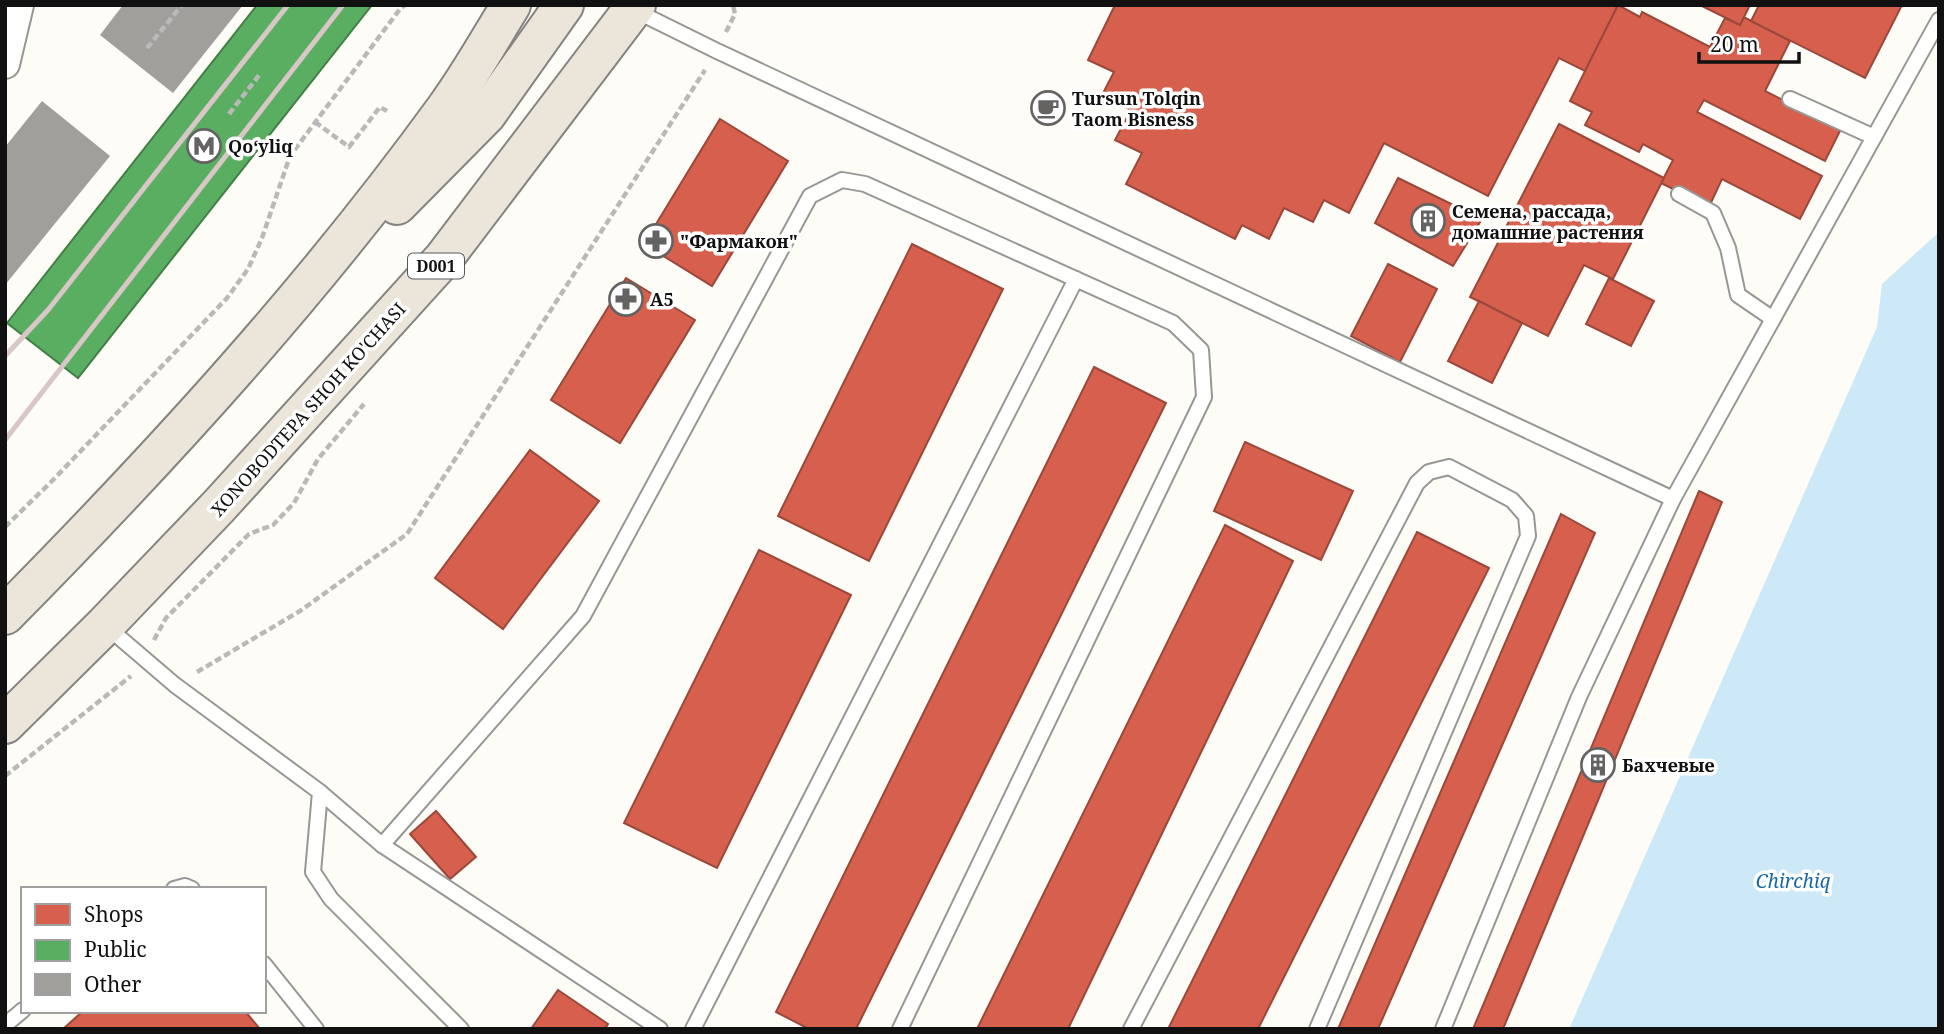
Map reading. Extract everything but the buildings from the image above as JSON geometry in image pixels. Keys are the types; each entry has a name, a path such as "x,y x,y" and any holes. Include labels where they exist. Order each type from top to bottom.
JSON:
{"highway":[{"path":"251,354 333,255 447,106 512,5"},
{"path":"5,615 90,529 251,354 486,115 564,5"},
{"name":"XONOBODTEPA SHOH KO'CHASI","path":"5,724 105,625 298,421 444,258 635,7"}],"street":[{"path":"5,64 19,5"}],"lane":[{"path":"635,7 687,37 1673,499"},
{"path":"1443,1029 1579,696 1673,499 1939,20"},
{"path":"1790,99 1874,137"},
{"path":"382,845 583,615 810,196 842,180 865,184 1173,323 1201,350 1204,397 900,1029"},
{"path":"1679,194 1713,213 1728,248 1738,295 1773,319"},
{"path":"693,1029 1076,279"},
{"path":"1131,1029 1417,483 1429,472 1449,467 1512,500 1526,516 1528,536 1317,1029"},
{"path":"105,625 175,685 320,792 382,845 660,1029"},
{"path":"320,792 313,872 331,899 461,1029"},
{"path":"266,966 316,1029"},
{"path":"5,1025 21,1012"}],"path":[{"path":"146,48 182,5"},
{"path":"5,527 227,298 248,268 262,238 290,156 405,5"},
{"path":"175,685 300,611 407,534 717,51 735,14 733,5"},
{"path":"229,114 260,74"},
{"path":"315,122 349,147 380,107 387,111"}],"water":[{"name":"Chirchiq","path":"1939,232 1939,1029 1569,1029 1877,327 1882,284"}],"railway":[{"path":"5,356 48,310 288,5"},
{"path":"5,440 343,5"}],"place":[{"name":"Tursun Tolqin Taom Bisness","path":"1048,108"},
{"name":"Qo‘yliq","path":"204,146"},
{"name":"Семена, рассада, домашние растения","path":"1428,221"},
{"name":"\"Фармакон\"","path":"656,241"},
{"name":"А5","path":"626,299"},
{"name":"Бахчевые","path":"1598,765"}]}
